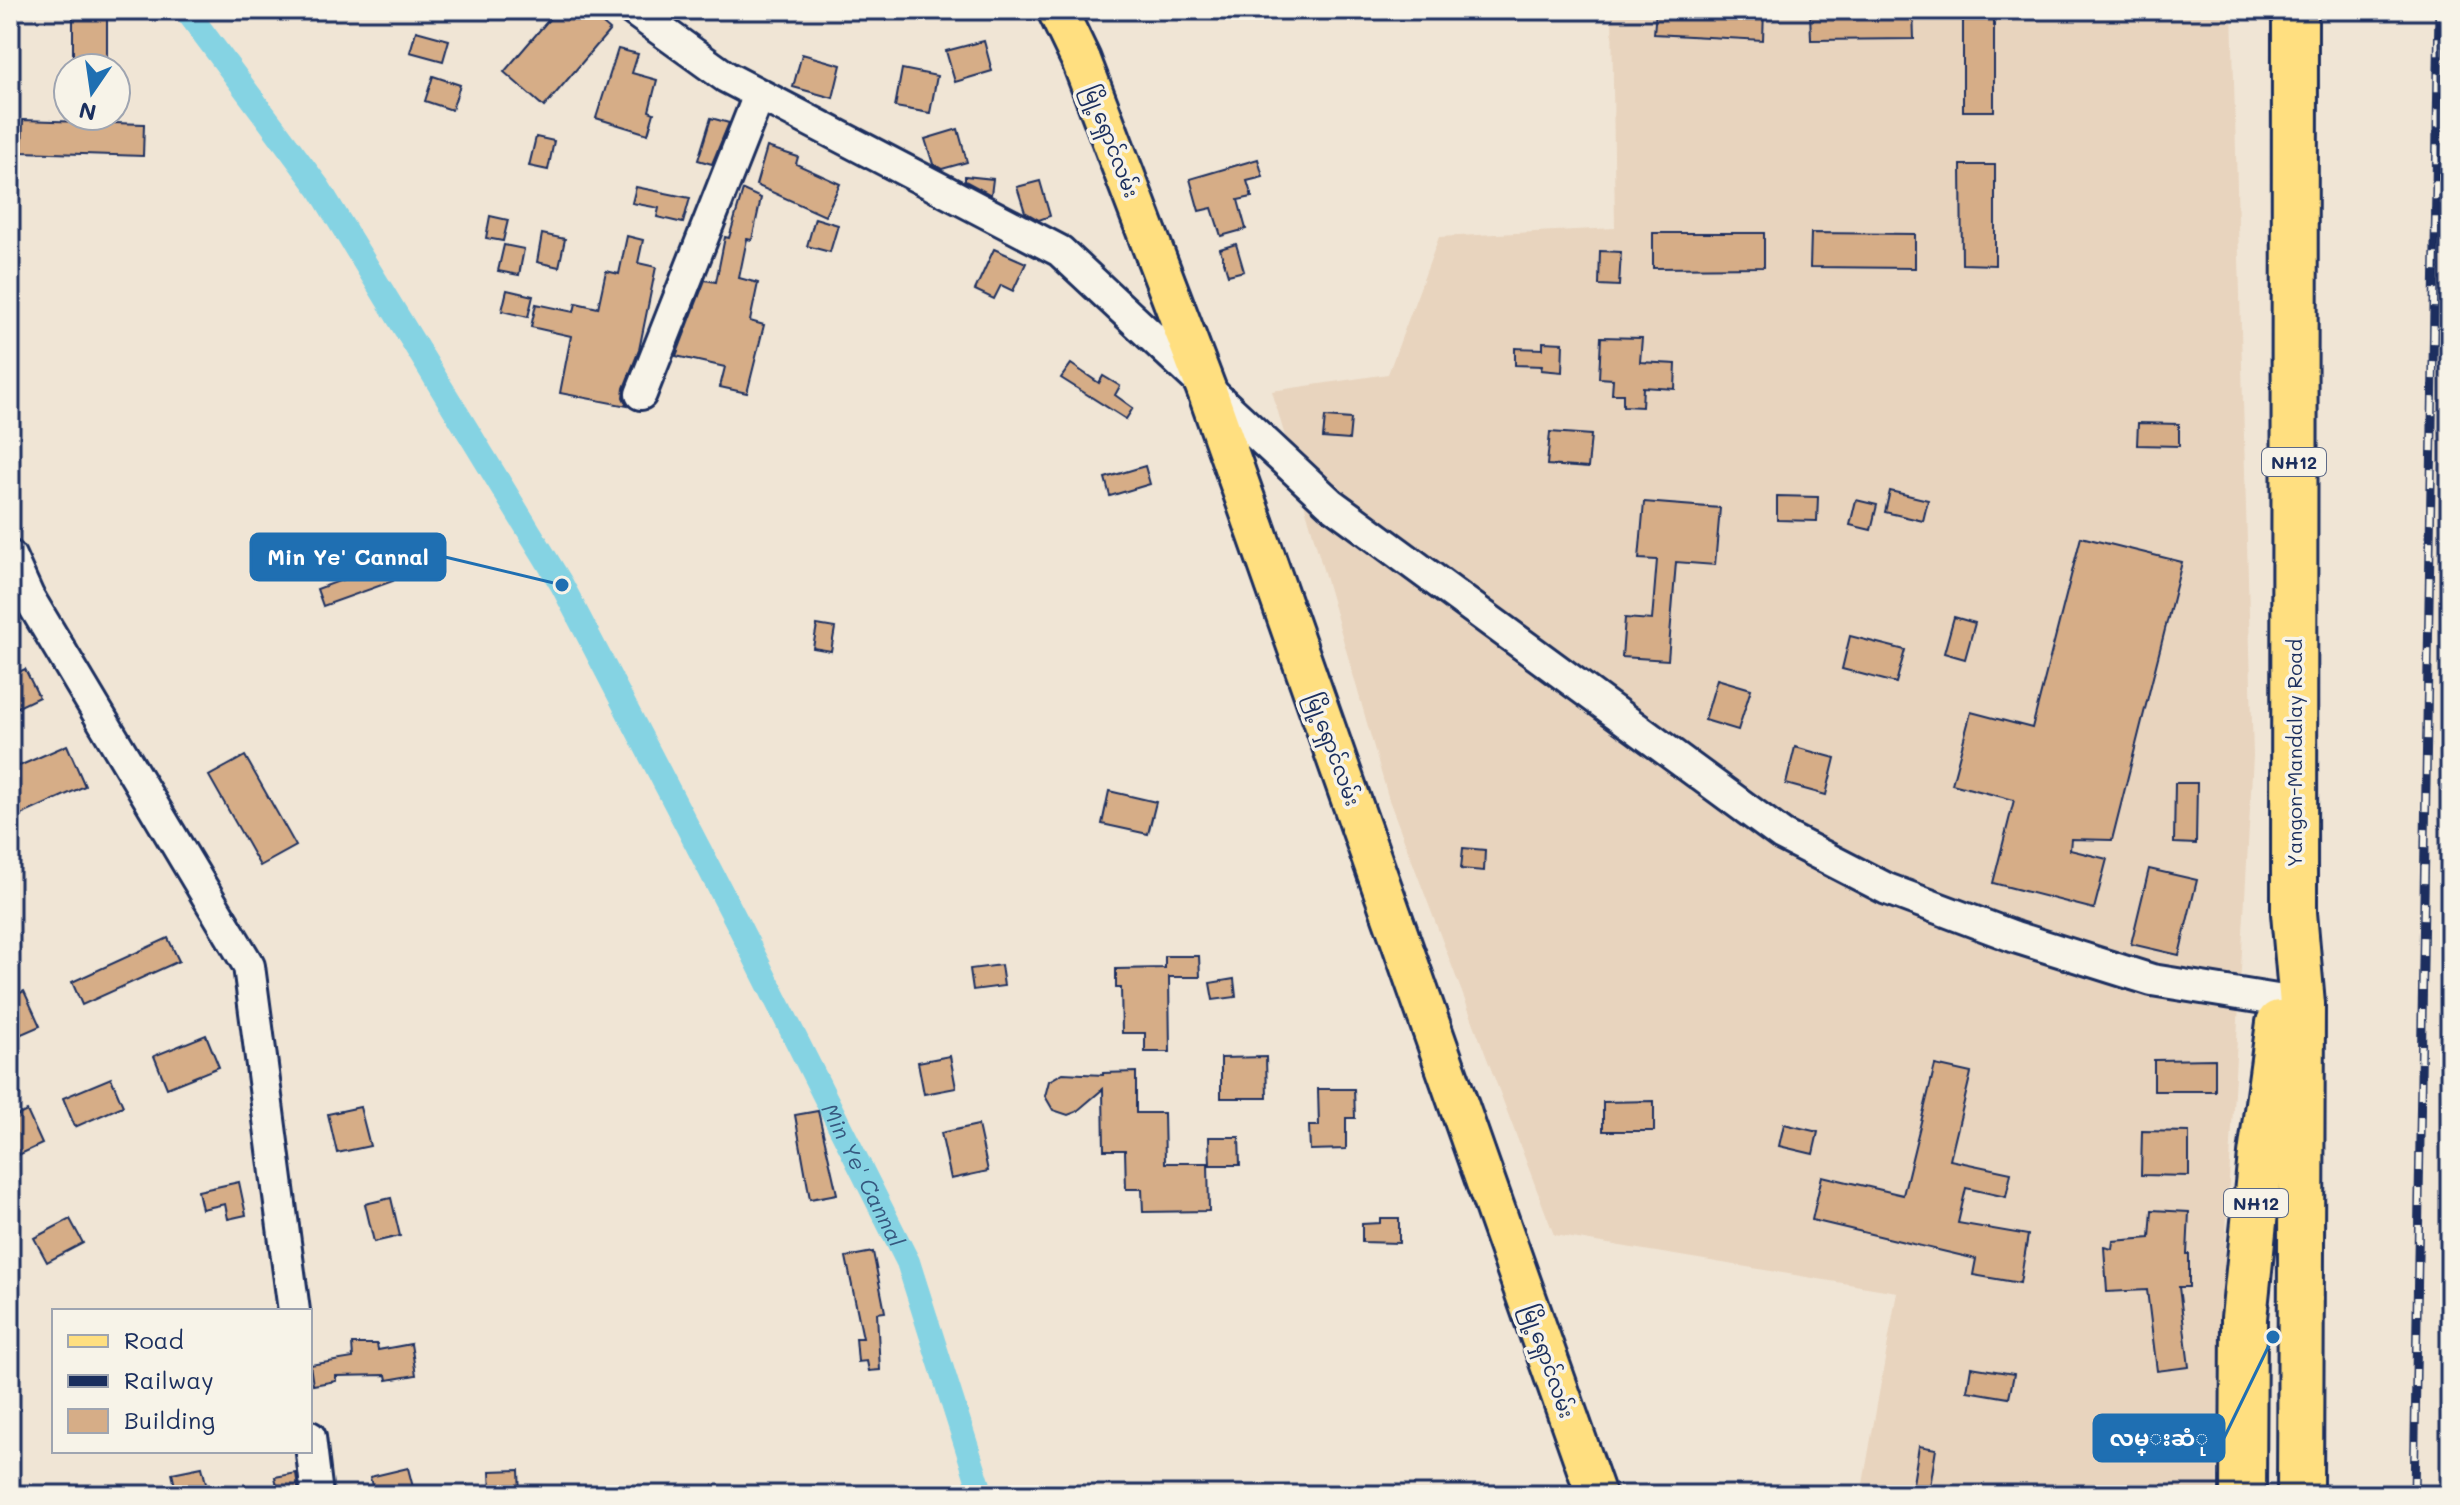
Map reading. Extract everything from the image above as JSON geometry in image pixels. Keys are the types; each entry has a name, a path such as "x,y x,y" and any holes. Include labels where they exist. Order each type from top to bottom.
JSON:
{"highway":[{"name":"Yangon-Mandalay Road","path":"2292,1002 2295,10"},
{"name":"NH12","path":"2243,1495 2244,1318 2261,1155 2292,1002"},
{"name":"NH12","path":"2292,1002 2300,1495"}],"main road":[{"name":"မြို့ရှောင်လမ်း","path":"1057,10 1081,60 1207,391 1596,1495"}],"street":[{"path":"633,10 726,77 1060,251 1330,503 1782,835 1887,889 2015,937 2152,980 2292,1002"},
{"path":"641,394 759,95"},
{"path":"10,556 28,596 249,966 294,1309"},
{"path":"312,1453 317,1495"}],"shaded area":[{"path":"1612,10 2232,10 2253,756 2218,1375 2217,1495 1861,1495 1897,1292 1554,1235 1389,800 1272,391 1388,374 1439,237 1615,228"}],"building":[{"path":"73,10 107,10 107,52 73,52"},
{"path":"557,10 587,10 610,30 544,107 504,72"},
{"path":"1656,10 1764,10 1763,40 1654,34"},
{"path":"1810,10 1913,10 1914,39 1811,40"},
{"path":"1963,10 1994,10 1994,111 1963,111"},
{"path":"416,31 449,40 443,61 410,52"},
{"path":"984,41 992,71 955,82 946,51"},
{"path":"618,49 638,54 632,73 657,80 649,111 654,113 648,134 596,118"},
{"path":"802,54 841,65 833,98 793,87"},
{"path":"902,69 937,76 930,113 895,107"},
{"path":"433,76 460,85 452,110 425,101"},
{"path":"711,118 729,123 712,164 698,160"},
{"path":"23,120 52,121 52,132 132,132 132,124 144,124 143,156 22,152"},
{"path":"958,129 967,162 942,169 933,164 925,139"},
{"path":"536,137 554,141 548,170 529,166"},
{"path":"767,147 798,157 796,164 840,184 825,216 756,185"},
{"path":"1258,159 1263,177 1247,181 1252,197 1238,200 1246,229 1221,236 1212,208 1199,211 1190,179"},
{"path":"1961,165 1995,165 1995,265 1962,264"},
{"path":"965,176 993,179 991,195 965,181"},
{"path":"1040,181 1050,216 1039,220 1025,212 1017,187"},
{"path":"636,187 690,198 683,223 657,217 659,208 632,203"},
{"path":"743,190 761,198 752,240 747,239 739,278 758,283 750,321 764,325 747,393 720,387 725,367 676,356 705,280 716,282 725,237 729,238"},
{"path":"490,216 508,220 503,241 486,238"},
{"path":"815,218 838,225 830,252 807,246"},
{"path":"1653,233 1764,233 1764,267 1653,268"},
{"path":"1811,233 1915,234 1915,268 1810,267"},
{"path":"542,234 565,239 559,267 537,262"},
{"path":"627,236 643,240 638,263 656,267 639,350 624,388 623,397 627,406 560,393 571,336 531,327 536,304 574,312 576,303 598,308 606,271 619,274"},
{"path":"1236,244 1244,271 1228,275 1220,249"},
{"path":"504,245 524,249 519,275 498,271"},
{"path":"994,249 1026,263 1013,291 1001,285 994,299 975,290"},
{"path":"1600,251 1621,252 1619,286 1599,285"},
{"path":"507,290 533,296 528,317 502,311"},
{"path":"1601,337 1642,338 1640,362 1676,364 1675,389 1643,387 1642,407 1623,406 1623,394 1612,394 1613,379 1599,378"},
{"path":"1543,342 1563,343 1562,372 1541,370 1542,366 1515,365 1515,348 1543,349"},
{"path":"1071,364 1099,383 1103,376 1120,386 1115,395 1133,408 1126,419 1061,378"},
{"path":"1325,417 1351,419 1349,440 1323,438"},
{"path":"2138,423 2179,424 2179,446 2137,445"},
{"path":"1550,432 1591,435 1588,468 1547,465"},
{"path":"1145,466 1150,484 1110,496 1105,478"},
{"path":"1890,491 1928,500 1923,521 1885,512"},
{"path":"1777,496 1818,497 1817,521 1777,520"},
{"path":"1856,500 1877,505 1871,530 1850,525"},
{"path":"1644,502 1720,508 1715,565 1676,562 1668,660 1622,657 1625,618 1652,620 1657,560 1639,559"},
{"path":"2081,537 2182,562 2112,840 2071,839 2070,850 2107,859 2094,909 1993,883 2014,800 1952,784 1971,712 2032,728"},
{"path":"386,564 393,581 323,606 317,589"},
{"path":"1954,617 1975,623 1965,659 1944,653"},
{"path":"817,625 835,628 831,651 813,648"},
{"path":"1850,636 1905,650 1896,683 1842,669"},
{"path":"25,669 39,697 10,711 10,676"},
{"path":"1717,679 1751,689 1738,730 1705,720"},
{"path":"67,745 85,786 10,820 10,770"},
{"path":"1795,747 1835,758 1826,795 1786,784"},
{"path":"245,756 296,846 260,866 209,776"},
{"path":"2175,783 2197,783 2196,844 2174,843"},
{"path":"1109,791 1156,802 1148,834 1102,824"},
{"path":"1463,848 1485,850 1484,871 1461,869"},
{"path":"2149,869 2197,880 2179,955 2131,944"},
{"path":"168,938 179,961 82,1005 72,982"},
{"path":"1165,956 1199,956 1200,977 1169,977 1170,1052 1145,1052 1145,1033 1122,1033 1121,988 1116,988 1116,969 1165,968"},
{"path":"1001,965 1004,986 973,990 970,969"},
{"path":"1234,979 1236,997 1213,1000 1210,983"},
{"path":"24,991 40,1026 10,1039 10,998"},
{"path":"206,1035 219,1067 167,1088 154,1056"},
{"path":"950,1056 956,1088 924,1094 918,1062"},
{"path":"1266,1057 1267,1098 1221,1098 1221,1058"},
{"path":"2215,1059 2215,1091 2154,1091 2154,1060"},
{"path":"1935,1065 1971,1073 1950,1160 2011,1173 2006,1197 1966,1188 1958,1223 2028,1235 2020,1283 1973,1275 1976,1259 1812,1220 1822,1176 1903,1195"},
{"path":"1136,1072 1136,1113 1164,1113 1165,1163 1208,1163 1209,1211 1143,1212 1142,1189 1126,1189 1125,1150 1104,1150 1103,1089 1068,1115 1053,1110 1045,1096 1049,1081 1063,1073 1103,1075"},
{"path":"111,1078 123,1106 75,1127 63,1098"},
{"path":"1318,1089 1354,1089 1355,1118 1346,1118 1346,1149 1310,1150 1309,1126 1319,1126"},
{"path":"1654,1101 1654,1131 1603,1131 1603,1102"},
{"path":"360,1107 370,1146 337,1153 328,1114"},
{"path":"27,1111 42,1144 10,1159 10,1119"},
{"path":"818,1111 837,1194 810,1199 795,1115"},
{"path":"1784,1124 1818,1132 1813,1154 1779,1146"},
{"path":"978,1125 988,1171 951,1179 941,1133"},
{"path":"2142,1131 2189,1132 2189,1176 2141,1175"},
{"path":"1209,1137 1239,1137 1240,1165 1210,1165"},
{"path":"239,1182 246,1215 228,1219 225,1204 202,1209 198,1191"},
{"path":"391,1198 400,1236 374,1242 365,1204"},
{"path":"2152,1210 2189,1212 2189,1287 2179,1287 2189,1367 2157,1371 2147,1290 2107,1292 2104,1247 2112,1249 2113,1241 2150,1238"},
{"path":"1380,1218 1399,1218 1399,1243 1362,1242 1362,1224 1380,1223"},
{"path":"70,1219 83,1243 47,1262 34,1238"},
{"path":"873,1252 885,1312 877,1313 880,1370 869,1371 867,1361 858,1362 856,1338 863,1338 846,1257"},
{"path":"352,1344 377,1344 378,1350 411,1344 416,1375 387,1380 386,1375 336,1376 336,1381 313,1385 312,1365 353,1358"},
{"path":"1971,1367 2014,1374 2009,1398 1967,1391"},
{"path":"1919,1446 1936,1449 1929,1493 1912,1490"},
{"path":"202,1467 209,1495 177,1495 172,1473"},
{"path":"408,1468 415,1495 374,1495 370,1477"},
{"path":"519,1470 520,1495 491,1495 490,1471"},
{"path":"296,1473 299,1495 279,1495 275,1477"}],"waterway":[{"name":"Min Ye' Cannal","path":"186,10 319,188 562,585 736,920 908,1262 982,1495"}],"railway":[{"path":"2414,1495 2439,10"},
{"path":"2450,1468 2450,1495"}],"place":[{"name":"Min Ye' Cannal","path":"562,585"},
{"name":"လမ္းဆံု","path":"2273,1337"}]}
